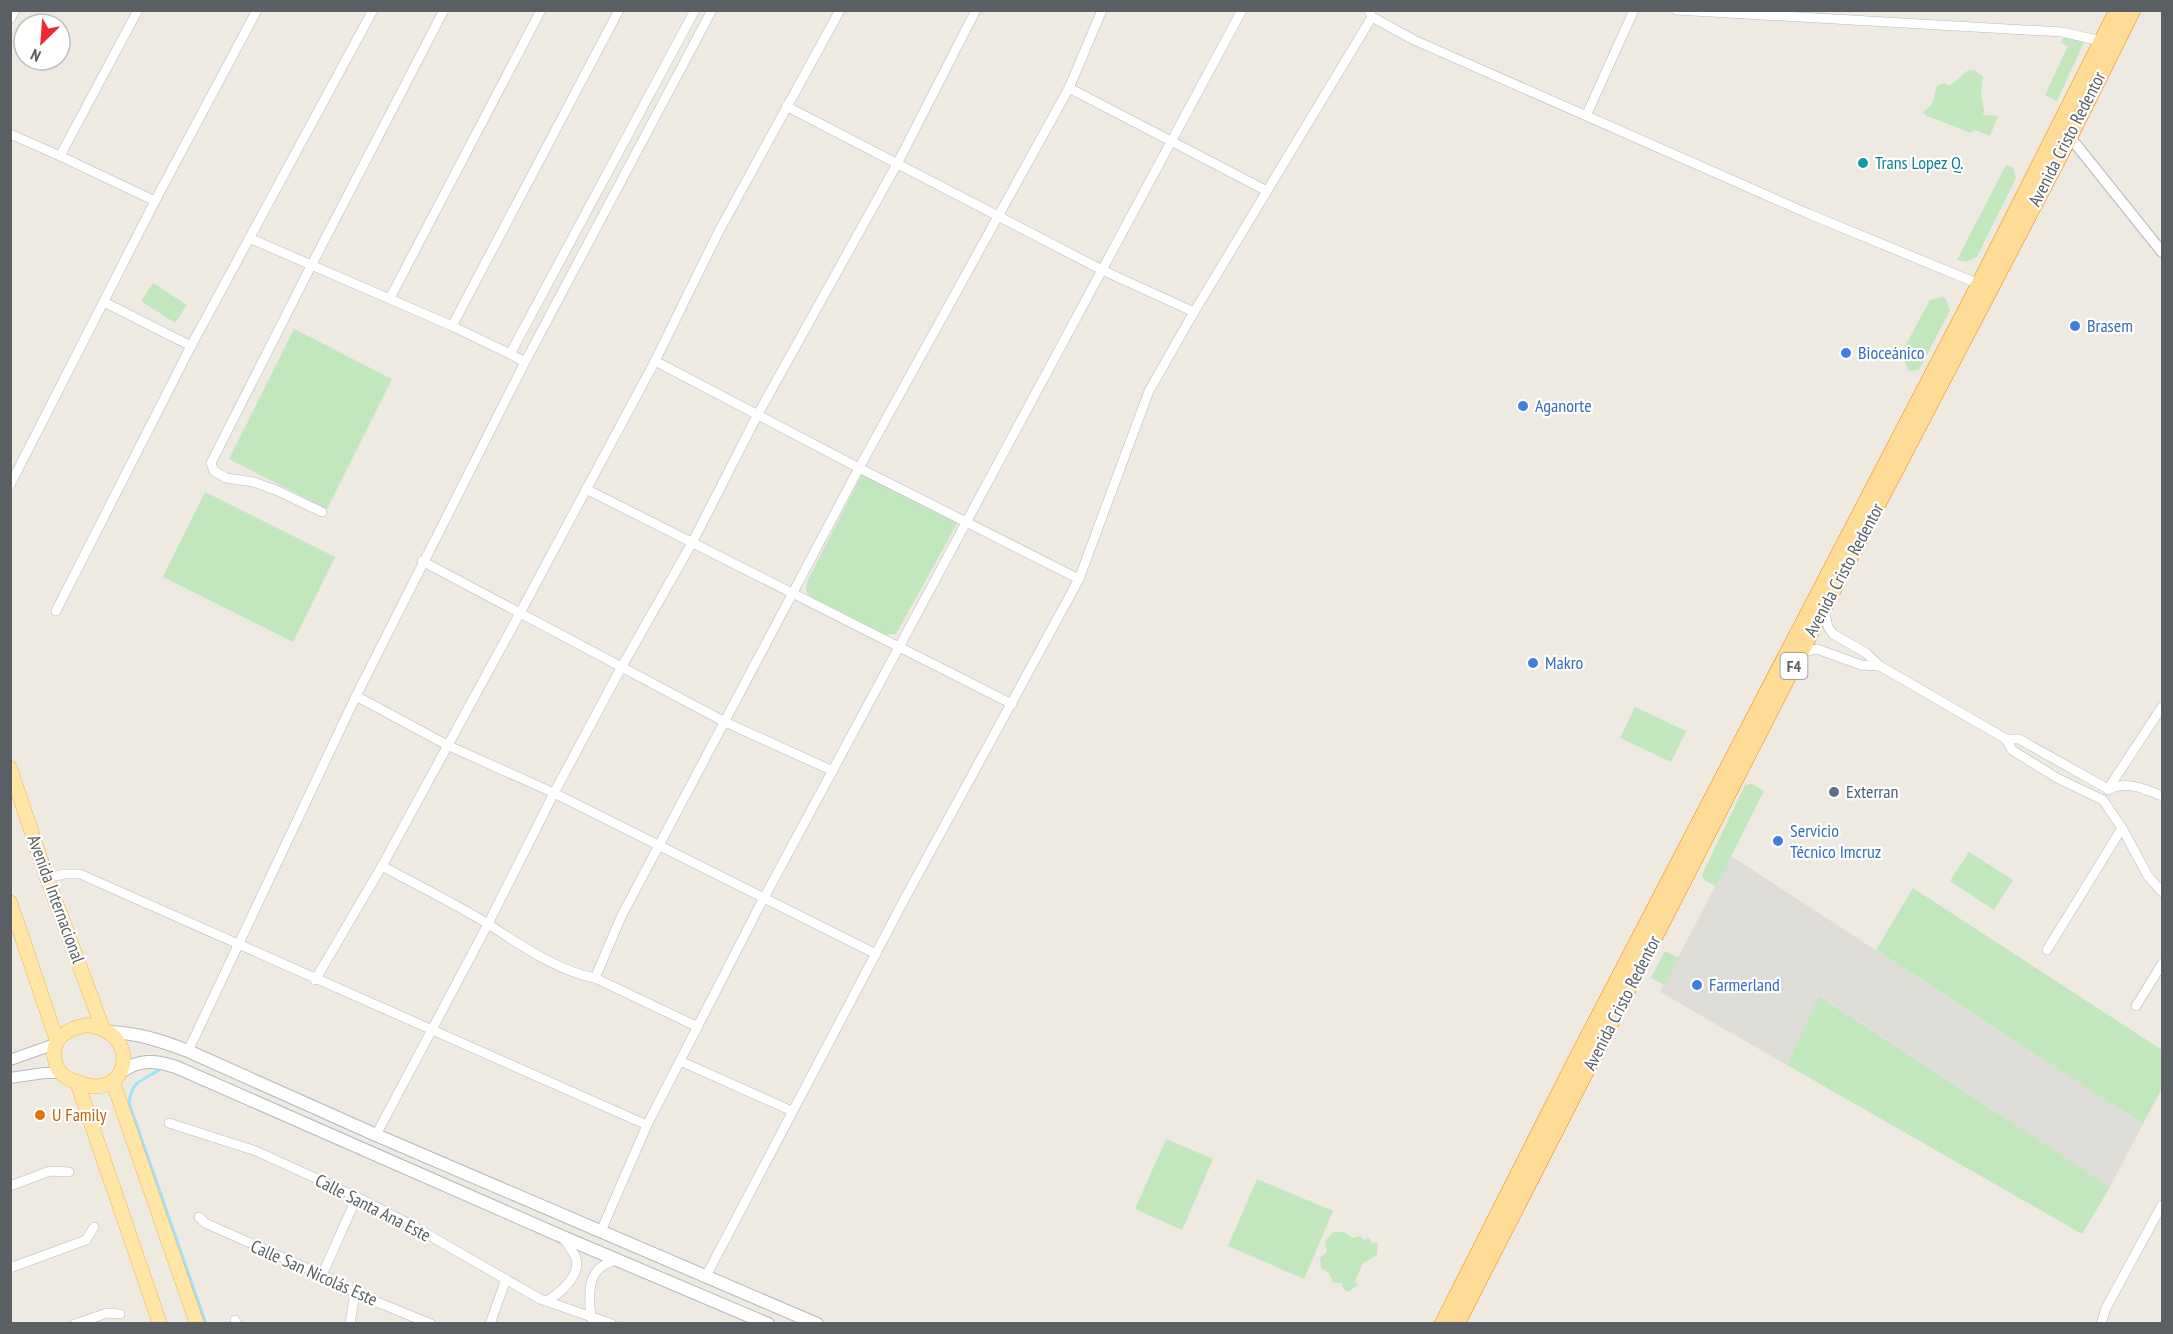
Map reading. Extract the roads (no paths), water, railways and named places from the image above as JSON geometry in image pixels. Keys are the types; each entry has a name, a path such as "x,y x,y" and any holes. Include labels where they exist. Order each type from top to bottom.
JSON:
{"highway":[{"name":"Avenida Cristo Redentor","path":"1442,1323 1576,1059 1979,284 2117,10"},
{"name":"Avenida Cristo Redentor","path":"1457,1323 2133,10"}],"main road":[{"name":"Avenida Internacional","path":"10,768 47,878 106,1031"},
{"path":"10,902 56,1043 54,1058 61,1073 77,1082 93,1087 117,1077 130,1066 142,1062 159,1061 563,1237 768,1323"},
{"path":"56,1043 68,1030 88,1025 106,1031 158,1039 376,1135 817,1323"},
{"path":"106,1031 120,1043 124,1062 117,1077 197,1323"},
{"path":"77,1082 160,1323"},
{"path":"505,1210 514,1194"},
{"path":"683,1288 692,1270"}],"street":[{"path":"10,19 15,10"},
{"path":"60,156 138,10"},
{"path":"10,485 155,201 256,10"},
{"path":"56,611 191,346 374,10"},
{"path":"322,512 254,482 226,478 214,471 211,463 444,10"},
{"path":"390,298 541,10"},
{"path":"452,326 619,10"},
{"path":"510,354 694,10"},
{"path":"188,1052 422,561 712,10"},
{"path":"315,980 449,746 655,361 718,232 840,10"},
{"path":"376,1135 433,1030 554,793 692,543 758,414 897,164 976,10"},
{"path":"595,978 621,917 858,468 1070,88 1102,10"},
{"path":"601,1231 647,1125 764,899 1242,10"},
{"path":"1586,116 1634,10"},
{"path":"1676,10 2062,32 2101,41"},
{"path":"706,1276 904,900 1079,579 1149,391 1371,14 1414,40 1809,214 1979,284"},
{"path":"1070,88 1267,190"},
{"path":"786,106 1101,270 1194,312"},
{"path":"10,135 155,201"},
{"path":"2070,136 2163,252"},
{"path":"249,238 390,298 525,362"},
{"path":"104,302 191,346"},
{"path":"655,361 858,468 1079,579"},
{"path":"586,489 1012,704"},
{"path":"422,561 725,722 832,771"},
{"path":"1824,610 1828,627 1833,634 1866,653 1880,666 2006,739 2019,739 2108,789 2128,785 2163,796"},
{"path":"1801,652 1817,650 1861,665 1880,666"},
{"path":"356,696 449,746 554,793 876,954"},
{"path":"2103,800 2163,707"},
{"path":"2006,739 2012,750 2057,778 2103,800 2122,828 2148,876 2163,892"},
{"path":"2057,778 2065,765"},
{"path":"2047,950 2122,828"},
{"path":"382,866 488,924 506,937 579,975 595,978 698,1027"},
{"path":"47,878 64,874 80,874 315,980 647,1125"},
{"path":"2136,1006 2163,964"},
{"path":"10,1060 56,1043"},
{"path":"680,1061 792,1111"},
{"path":"10,1078 61,1073"},
{"name":"Calle Santa Ana Este","path":"169,1123 256,1151 357,1197 540,1299 591,1318 612,1323"},
{"path":"10,1186 50,1171 69,1172"},
{"path":"322,1275 357,1197"},
{"path":"2101,1323 2106,1308 2163,1205"},
{"name":"Calle San Nicolás Este","path":"199,1217 205,1223 322,1275 355,1293 431,1323"},
{"path":"10,1268 86,1240 94,1227"},
{"path":"548,1301 568,1286 576,1266 575,1256 563,1237"},
{"path":"591,1318 588,1298 591,1280 606,1262 617,1260"},
{"path":"490,1323 506,1279"},
{"path":"350,1323 355,1293"},
{"path":"75,1323 107,1313 120,1314"}],"waterway":[{"path":"161,1068 136,1084 129,1103 206,1324"}],"place":[{"name":"Trans Lopez Q.","path":"1863,163"},
{"name":"Brasem","path":"2075,326"},
{"name":"Bioceánico","path":"1846,353"},
{"name":"Aganorte","path":"1523,406"},
{"name":"Makro","path":"1533,663"},
{"name":"Exterran","path":"1834,792"},
{"name":"Servicio Técnico Imcruz","path":"1778,841"},
{"name":"Farmerland","path":"1697,985"},
{"name":"U Family","path":"40,1115"}]}
